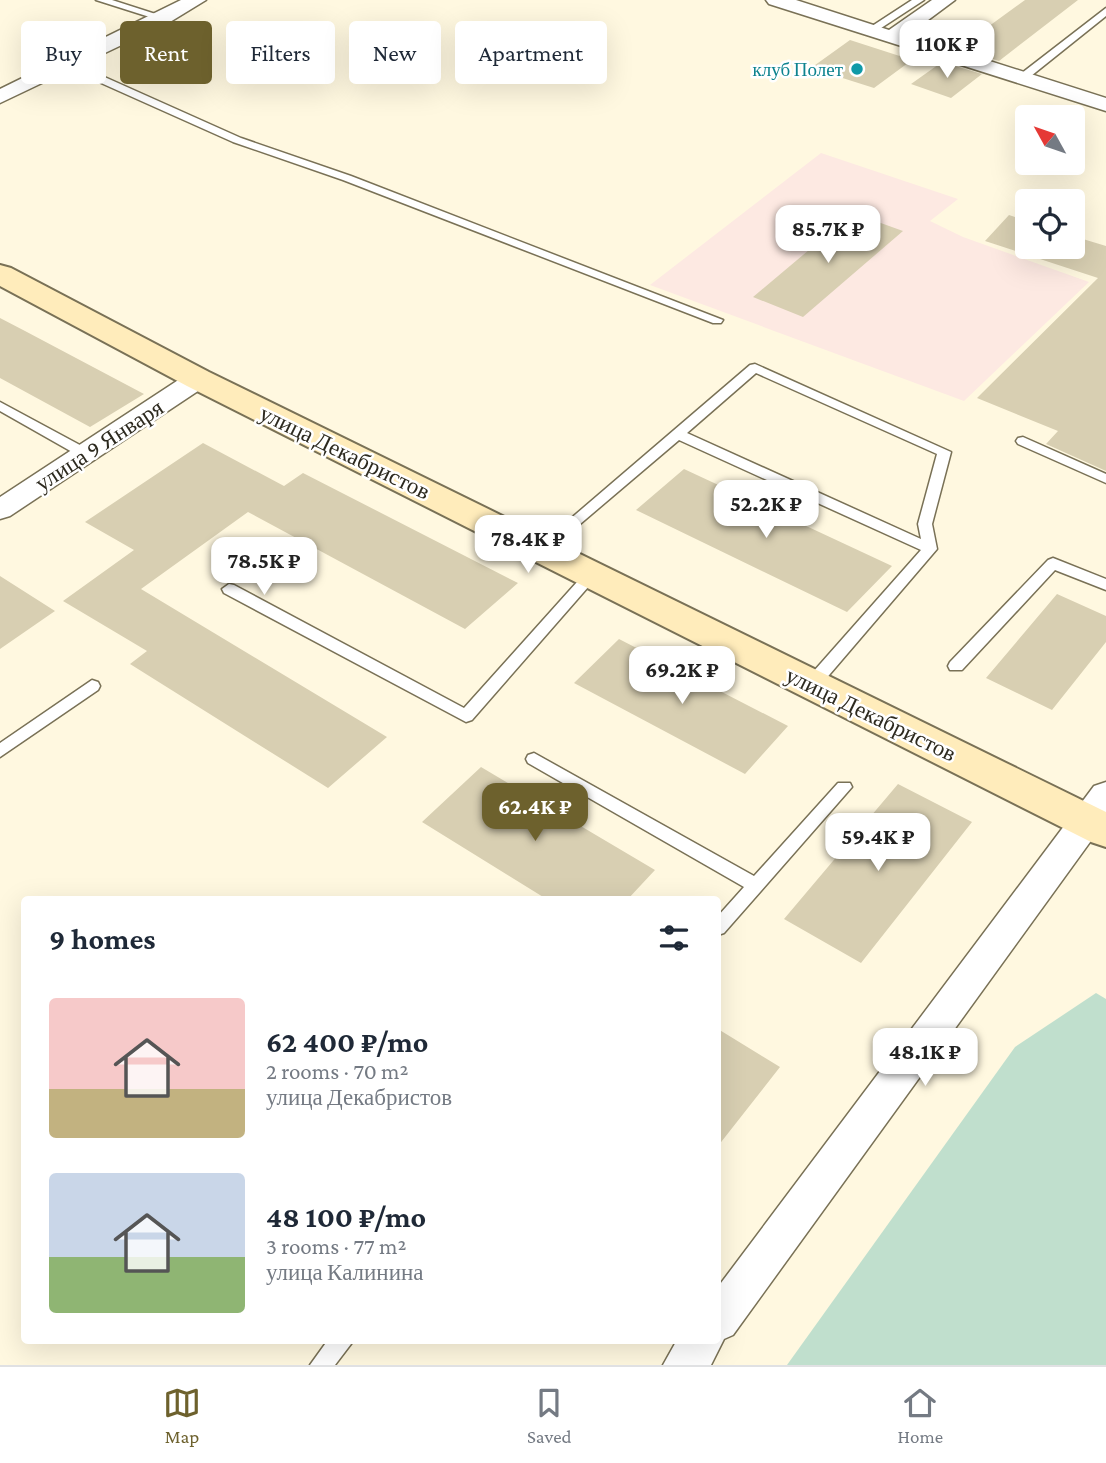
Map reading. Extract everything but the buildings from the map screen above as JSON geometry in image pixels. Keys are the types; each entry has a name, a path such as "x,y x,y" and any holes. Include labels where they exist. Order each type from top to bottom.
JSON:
{"main road":[{"name":"улица Декабристов","path":"0,274 198,379 812,684 1099,815"}],"street":[{"path":"106,46 196,0"},
{"path":"776,0 1106,105"},
{"path":"892,37 946,0"},
{"path":"0,97 26,84"},
{"name":"улица 9 Января","path":"0,510 198,379"},
{"path":"721,1317 1099,815"}],"lane":[{"path":"101,0 163,19"},
{"path":"871,30 919,0"},
{"path":"1022,78 1106,11"},
{"path":"106,81 237,140 347,178 718,320"},
{"path":"541,550 755,368 944,452 925,524 930,549"},
{"path":"0,406 86,454"},
{"path":"677,433 930,549"},
{"path":"1023,441 1106,478"},
{"path":"812,684 930,549"},
{"path":"956,666 1053,563 1106,585"},
{"path":"229,589 466,716 591,575"},
{"path":"0,751 92,686"},
{"path":"534,759 756,886"},
{"path":"721,925 845,787"},
{"path":"321,1365 339,1344"}],"shaded area":[{"path":"821,153 958,199 930,221 963,237 1015,256 1015,259 1025,259 1089,282 964,401 650,285"}],"green space":[{"path":"1096,993 1106,999 1106,1365 787,1365 1015,1047"}],"place":[{"name":"клуб Полет","path":"857,69"}]}
